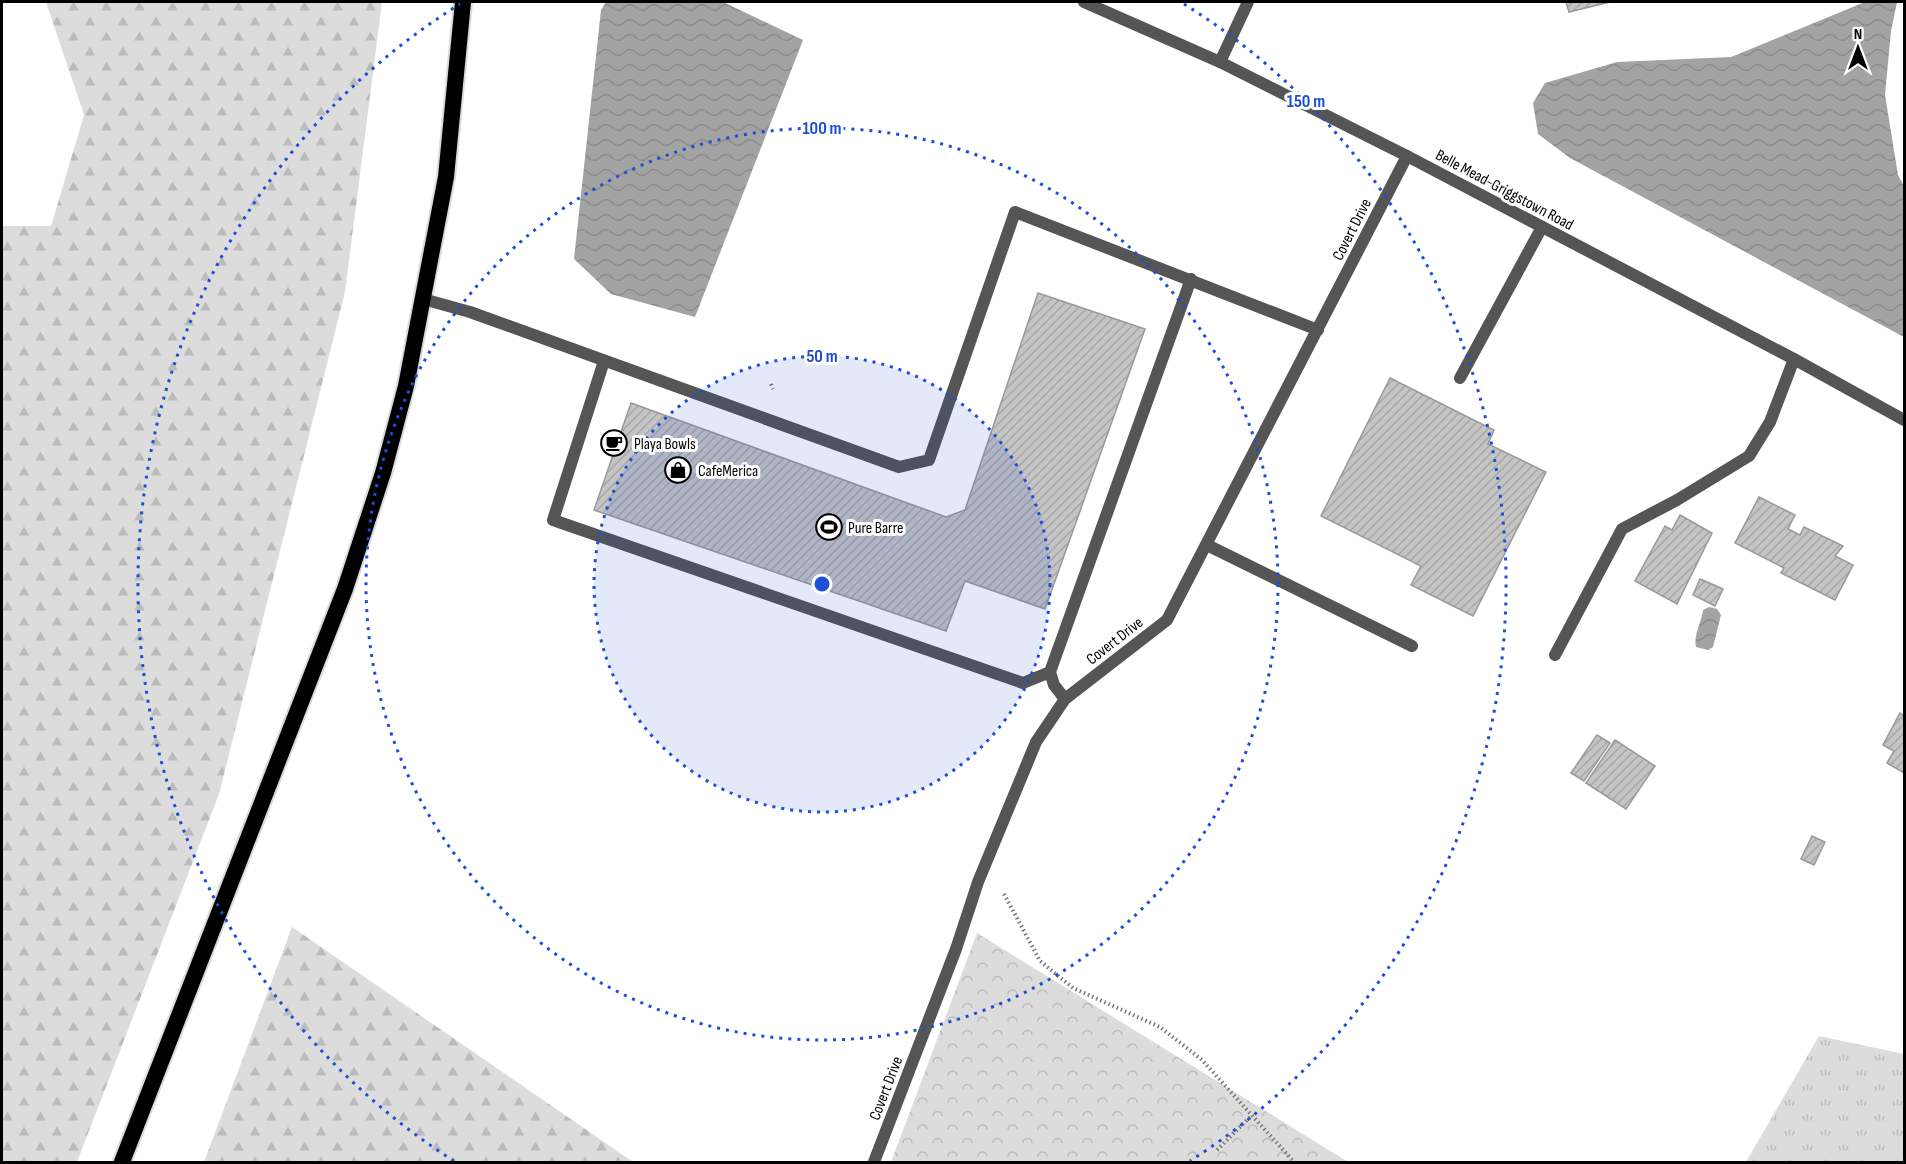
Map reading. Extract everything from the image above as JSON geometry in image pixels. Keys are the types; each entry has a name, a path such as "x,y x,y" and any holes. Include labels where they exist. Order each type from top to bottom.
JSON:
{"highway":[{"path":"122,1162 345,589 383,473 406,386 446,177 463,2"}],"street":[{"name":"Belle Mead-Griggstown Road","path":"1084,2 1220,62 1407,156 1794,358 1905,420"},
{"path":"1220,62 1248,2"},
{"name":"Covert Drive","path":"874,1162 1036,742 1065,699 1167,620 1407,156"},
{"path":"423,299 470,312 899,467 929,460 1015,212 1318,330"},
{"path":"1460,378 1542,228"},
{"path":"1065,699 1054,684 1050,672 1191,279"},
{"path":"1556,655 1622,529 1677,500 1749,456 1770,422 1794,358"},
{"path":"604,361 553,520 1023,683 1050,672"},
{"path":"1207,545 1412,646"}],"path":[{"path":"1004,894 1040,961 1073,988 1160,1027 1203,1060 1294,1162"},
{"path":"1217,1150 1252,1115"}],"green space":[{"path":"46,2 382,2 345,292 219,794 77,1162 2,1162 2,226 51,226 84,115"},
{"path":"292,927 633,1162 204,1162"},
{"path":"977,933 1348,1162 891,1162"},
{"path":"1819,1036 1904,1054 1904,1162 1746,1162"}],"water":[{"path":"606,2 723,2 803,40 695,317 611,294 574,259 601,10"},
{"path":"1865,2 1897,2 1891,31 1885,95 1898,175 1904,186 1904,337 1570,158 1538,134 1533,103 1545,83 1617,62 1731,57"},
{"path":"1709,607 1717,609 1721,615 1713,647 1708,650 1696,647 1695,643 1703,610"}],"building":[{"path":"1566,2 1610,2 1569,12"},
{"path":"1038,293 1145,329 1045,609 965,581 946,631 594,510 631,403 946,517 965,510"},
{"path":"1390,378 1494,430 1488,444 1546,472 1473,616 1411,585 1421,566 1321,516"},
{"path":"1759,497 1795,515 1788,529 1800,535 1804,527 1843,546 1835,556 1853,565 1835,600 1781,573 1784,568 1735,543"},
{"path":"1680,515 1712,533 1677,604 1635,581 1665,526 1672,530"},
{"path":"1700,579 1723,589 1715,606 1693,595"},
{"path":"1900,713 1904,716 1904,773 1887,763 1894,751 1883,745"},
{"path":"1597,735 1610,743 1584,781 1571,773"},
{"path":"1615,740 1655,766 1626,809 1586,783"},
{"path":"1812,836 1825,842 1814,865 1801,859"}],"place":[{"name":"Playa Bowls","path":"614,443"},
{"name":"CafeMerica","path":"678,470"},
{"name":"Pure Barre","path":"829,527"}]}
